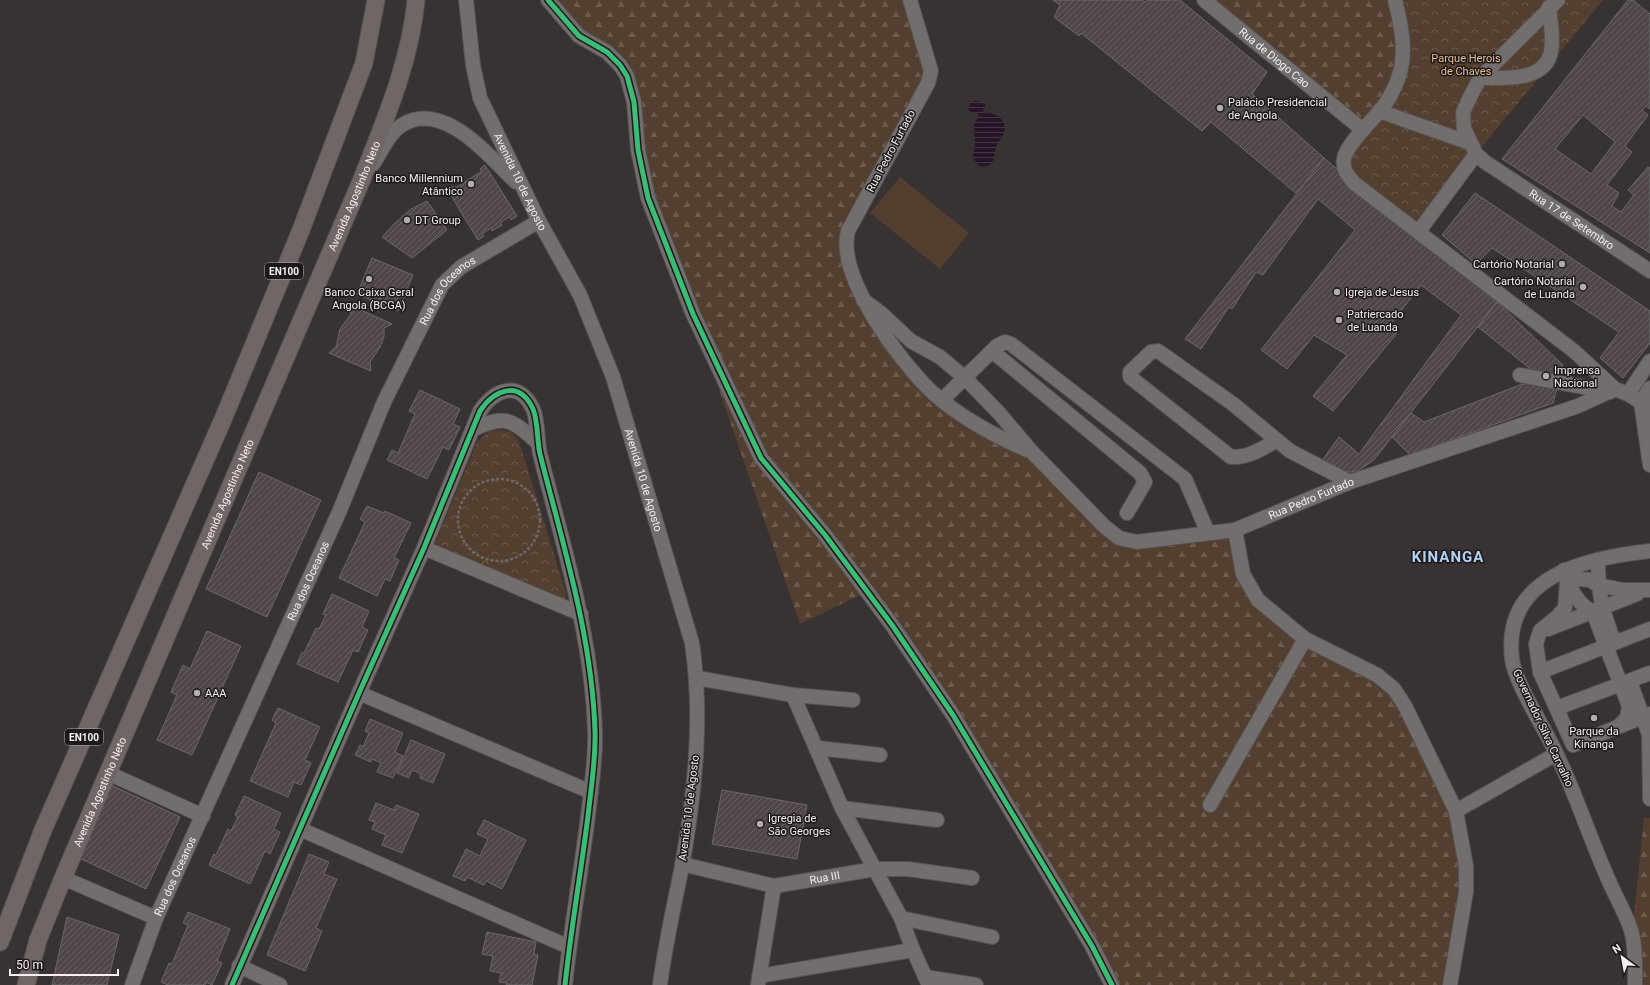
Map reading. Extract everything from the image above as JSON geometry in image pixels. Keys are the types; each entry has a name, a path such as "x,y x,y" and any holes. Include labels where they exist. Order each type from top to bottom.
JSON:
{"main road":[{"name":"EN100","path":"0,942 43,830 224,417 301,230 364,63 376,0"},
{"name":"Avenida Agostinho Neto","path":"26,985 38,940 63,878 362,179 405,64 410,44 416,0"}],"street":[{"name":"Avenida 10 de Agosto","path":"466,0 473,65 480,98 522,188 580,295 613,377 684,611 692,643 697,678 697,725 694,774 682,864 660,985"},
{"path":"548,0 579,36 607,52 620,65 627,76 634,102 638,150 648,198 693,314 761,458 824,535 892,625 949,708 1088,939 1112,985"},
{"name":"Rua Pedro Furtado","path":"910,0 931,71 928,83 848,231 846,242 847,252 863,300 876,321 914,372 942,400 990,431 1031,451"},
{"name":"Rua de Diogo Cao","path":"1204,0 1363,130"},
{"path":"1395,0 1402,33 1403,57 1399,76 1379,111 1346,152 1343,164 1346,172 1354,183 1419,231 1574,351 1617,392"},
{"path":"1473,148 1464,128 1463,112 1480,78 1553,4"},
{"path":"1480,78 1521,76 1529,74 1546,64 1551,50 1553,4"},
{"path":"1379,111 1473,148"},
{"path":"362,179 388,141 402,125 417,119 437,119 461,131 522,188"},
{"path":"1419,231 1473,148"},
{"name":"Rua 17 de Setembro","path":"1473,148 1493,168 1650,272"},
{"name":"Rua dos Oceanos","path":"132,985 156,918 340,510 384,402 442,285 461,267 484,252 539,221"},
{"name":"Rua Pedro Furtado","path":"863,300 882,314 911,341 945,361 965,378 999,413 1031,451 1104,526 1119,538 1137,542 1235,530 1350,482 1617,392"},
{"path":"942,400 992,351 1005,342 1011,344 1185,480 1208,533"},
{"path":"914,372 927,350"},
{"path":"992,351 1140,473 1145,482 1127,513"},
{"path":"1277,440 1253,454 1239,458 1231,457 1130,377 1130,372 1151,352 1158,351 1233,404 1296,455 1350,482"},
{"path":"1617,392 1648,370"},
{"path":"1520,375 1617,392 1645,405"},
{"path":"1650,388 1645,405 1650,461"},
{"path":"232,985 239,966 424,548 474,429 480,411 488,400 504,391 513,390 523,396 533,409 537,442 581,614 593,699 595,732 591,792 565,985"},
{"path":"474,429 490,421 510,422 537,442"},
{"path":"1235,530 1243,574 1258,600 1306,639 1377,675 1394,689 1405,706 1456,811 1466,866 1466,892 1450,985"},
{"path":"424,548 581,614"},
{"name":"Governador Silva Carvalho","path":"1635,985 1632,933 1608,881 1556,754 1519,678 1512,660 1512,638 1518,612 1530,596 1554,574 1565,576 1580,564 1650,551"},
{"path":"1598,560 1597,610 1625,682 1629,706 1627,718 1618,727"},
{"path":"1565,576 1590,580 1598,585 1623,590 1650,590"},
{"path":"1565,576 1577,600 1584,607 1597,610"},
{"path":"1565,576 1564,608 1557,617 1540,632 1536,644 1540,672 1573,745 1647,715"},
{"path":"1540,632 1624,598 1650,590"},
{"path":"1540,672 1650,629"},
{"path":"1210,805 1306,639"},
{"path":"1557,708 1650,673"},
{"path":"697,678 794,695 853,700"},
{"path":"1625,682 1647,715 1649,734 1650,799"},
{"path":"359,693 591,792"},
{"path":"794,695 818,748 842,808 901,918 927,981 976,985"},
{"path":"818,748 880,755"},
{"path":"1456,811 1556,754"},
{"path":"108,773 203,816"},
{"path":"842,808 937,820"},
{"path":"300,828 569,947"},
{"name":"Rua III","path":"682,864 774,886 875,869 908,869 972,878"},
{"path":"63,878 156,918"},
{"path":"774,886 758,980 913,950"},
{"path":"901,918 992,937"},
{"path":"239,966 280,985"}],"path":[{"path":"500,480 514,482 526,490 535,501 539,515 538,529 533,542 523,553 511,560 497,561 483,558 471,550 462,539 458,526 459,512 464,498 474,488 486,482 500,480"}],"green space":[{"path":"548,0 910,0 931,71 848,231 863,300 934,394 1031,451 1119,538 1235,530 1258,600 1394,689 1456,811 1466,866 1448,985 1112,985 1092,946 867,592 800,624 693,314 648,198 627,76"},
{"path":"1204,0 1395,0 1399,76 1363,130"},
{"name":"Parque Herois de Chaves","path":"1395,0 1603,0 1476,154 1419,231 1354,183 1344,158 1399,76"},
{"path":"900,177 969,233 940,269 870,213"},
{"path":"502,430 511,432 519,441 566,593 565,598 559,600 435,544 477,442 489,431"},
{"path":"1644,818 1650,818 1650,985 1635,985 1632,933"}],"shaded area":[{"path":"974,101 978,101 986,105 983,110 984,113 997,115 1003,121 1005,128 1004,133 996,147 993,160 988,166 979,166 973,158 975,143 974,125 979,116 977,112 972,113 968,109 970,104"}],"building":[{"name":"Palácio Presidencial de Angola","path":"1053,0 1142,0 1145,2 1147,0 1180,0 1267,72 1252,94 1324,158 1297,194 1211,122 1202,131 1081,33 1079,36 1054,17 1060,5"},
{"path":"1628,0 1633,0 1650,14 1650,109 1646,106 1642,110 1648,115 1625,146 1632,152 1607,185 1619,193 1612,206 1621,212 1634,195 1628,190 1648,167 1650,168 1650,253 1502,159","holes":["1583,115 1615,142 1591,174 1555,149"]},
{"name":"Patriercado de Luanda","path":"1324,158 1497,302 1374,460 1356,472 1333,472 1319,465 1339,437 1359,454 1461,315 1421,285 1389,326 1397,333 1333,411 1313,396 1347,355 1314,335 1287,369 1261,350 1355,230 1318,199 1263,275 1256,272 1232,309 1229,307 1201,349 1185,339"},
{"path":"485,165 517,216 511,220 509,217 500,223 502,225 492,231 491,228 482,234 484,236 478,240 447,189 452,186 454,189 482,171 480,169"},
{"name":"Cartório Notarial de Luanda","path":"1475,193 1650,311 1650,343 1623,378 1600,358 1619,332 1492,248 1476,264 1442,235"},
{"path":"427,201 447,230 412,258 382,237 411,209"},
{"path":"372,258 413,275 398,311 357,294"},
{"name":"Imprensa Nacional","path":"1497,302 1563,365 1553,403 1410,455 1392,437 1411,413 1424,422 1530,381 1533,371 1478,327"},
{"path":"350,305 392,324 384,328 384,337 380,347 370,362 371,371 329,353 336,347 340,329 351,314"},
{"path":"420,390 460,409 453,424 460,427 449,450 443,447 427,479 387,460 392,450 398,453 415,414 409,411"},
{"path":"259,472 321,500 267,617 206,589"},
{"path":"367,506 384,513 385,511 411,523 394,558 399,560 390,581 385,579 377,596 339,578 365,522 360,519"},
{"path":"332,594 369,611 362,627 368,630 358,652 353,650 338,682 297,664 316,628 319,629 326,615 323,614"},
{"name":"AAA","path":"207,631 241,646 192,755 157,740 177,695 171,692 183,665 190,669"},
{"path":"278,708 320,727 305,760 311,763 301,785 294,782 288,797 250,781 276,723 272,720"},
{"path":"370,719 403,733 395,752 403,756 393,778 377,772 381,763 372,759 371,762 355,755 360,745 363,747 369,733 365,731"},
{"path":"411,740 445,754 433,783 420,778 421,774 412,770 409,778 397,773"},
{"path":"111,785 180,817 146,889 77,857"},
{"name":"Igregia de São Georges","path":"722,790 807,805 797,859 712,844"},
{"path":"244,796 281,813 274,829 280,832 270,854 265,851 250,884 209,865 214,854 216,855 228,829 231,831 238,817 235,815"},
{"path":"376,803 394,810 396,805 419,814 402,853 382,845 386,835 372,829 375,822 369,820"},
{"path":"484,820 526,840 502,889 486,881 484,885 467,877 465,881 453,876 466,849 480,856 488,839 477,834"},
{"path":"309,854 329,862 324,874 337,879 316,928 322,931 305,971 267,955"},
{"path":"188,912 230,929 217,961 222,963 212,985 206,982 205,985 168,985 161,982 169,963 172,964 188,925 183,923"},
{"path":"67,917 119,935 107,985 52,985"},
{"path":"487,932 536,942 534,954 538,955 532,985 506,985 507,983 499,982 501,973 490,971 493,956 482,954"}],"cycle path":[{"path":"548,0 579,36 607,52 620,65 627,76 634,102 638,150 648,198 693,314 761,458 825,535 892,625 953,715 1092,946 1112,985"},
{"path":"232,985 424,548 480,411 492,398 499,393 506,391 514,391 521,394 527,400 535,414 540,454 575,591 593,696 595,731 593,774 565,985"}],"place":[{"name":"Palácio Presidencial de Angola","path":"1220,108"},
{"name":"Banco Millennium Atântico","path":"471,184"},
{"name":"DT Group","path":"407,220"},
{"name":"Cartório Notarial","path":"1562,264"},
{"name":"Banco Caixa Geral Angola (BCGA)","path":"369,279"},
{"name":"Cartório Notarial de Luanda","path":"1583,287"},
{"name":"Igreja de Jesus","path":"1337,292"},
{"name":"Patriercado de Luanda","path":"1339,320"},
{"name":"Imprensa Nacional","path":"1546,376"},
{"name":"AAA","path":"197,693"},
{"name":"Parque da Kinanga","path":"1594,718"},
{"name":"Igregia de São Georges","path":"760,824"}],"district":[{"name":"KINANGA","path":"1448,557"}]}
